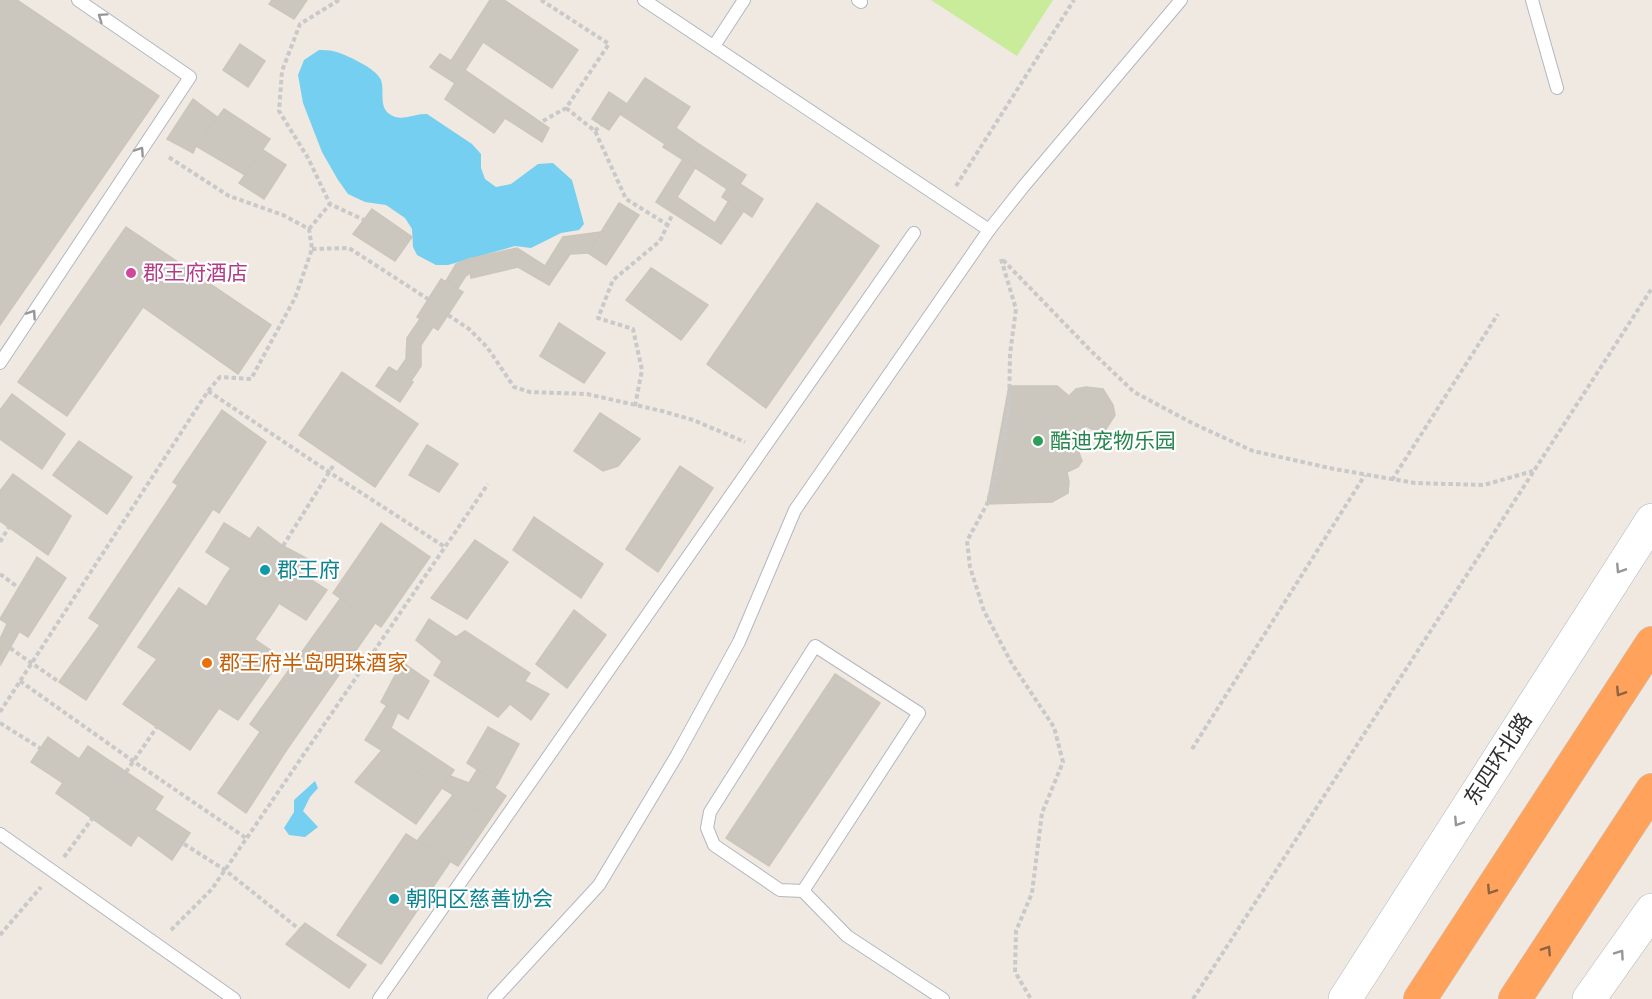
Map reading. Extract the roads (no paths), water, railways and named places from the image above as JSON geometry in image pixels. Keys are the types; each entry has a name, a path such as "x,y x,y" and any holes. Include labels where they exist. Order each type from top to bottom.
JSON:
{"highway":[{"path":"1420,999 1652,643"},
{"path":"1515,999 1652,790"}],"street":[{"name":"东四环北路","path":"1345,999 1652,520"},
{"path":"1589,999 1652,909"}],"lane":[{"path":"0,363 190,77 78,0"},
{"path":"644,0 989,230"},
{"path":"714,46 744,0"},
{"path":"494,999 599,885 677,755 739,642 795,510 989,230 1181,0"},
{"path":"1534,0 1557,88"},
{"path":"379,999 914,233"},
{"path":"803,891 919,714 815,646 710,812 707,828 714,845 780,890 803,891 847,936 943,999"},
{"path":"0,834 234,999"}],"water":[{"path":"319,50 345,55 378,75 382,84 383,104 391,115 399,118 427,114 472,144 481,154 481,168 485,179 496,187 511,184 538,164 553,163 572,180 584,224 579,230 561,233 531,248 515,246 448,265 436,265 417,255 413,247 412,229 405,218 386,205 365,202 348,194 322,152 303,103 298,75 304,60"},
{"path":"315,781 318,788 303,811 318,827 305,837 289,835 284,828 294,812 294,800"}],"place":[{"name":"郡王府酒店","path":"131,273"},
{"name":"酷迪宠物乐园","path":"1038,441"},
{"name":"郡王府","path":"265,570"},
{"name":"郡王府半岛明珠酒家","path":"207,663"},
{"name":"朝阳区慈善协会","path":"394,899"}]}
